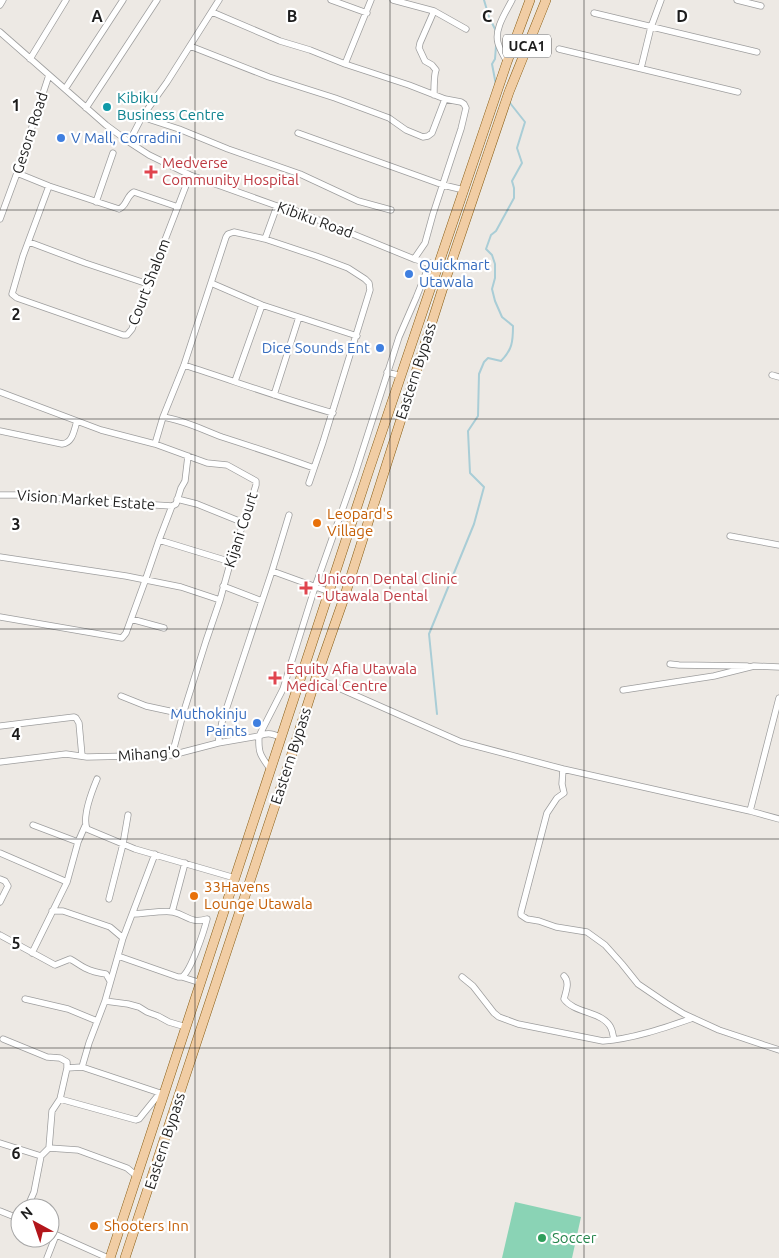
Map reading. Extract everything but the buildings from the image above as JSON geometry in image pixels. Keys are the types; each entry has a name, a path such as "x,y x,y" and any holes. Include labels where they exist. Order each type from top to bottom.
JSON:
{"main road":[{"name":"Eastern Bypass","path":"109,1258 138,1177 161,1097 201,983 401,376 434,265 464,190 530,0"},
{"name":"Eastern Bypass","path":"125,1258 341,606 443,287 504,105 546,0"},
{"path":"368,473 382,477"}],"street":[{"path":"0,5 3,0"},
{"path":"30,58 66,0"},
{"path":"66,89 122,0"},
{"path":"86,108 157,0"},
{"path":"129,142 142,117 167,82 219,0"},
{"path":"331,0 366,13"},
{"path":"345,64 371,0"},
{"path":"393,0 434,12 466,29"},
{"path":"508,62 498,44 497,38 512,0"},
{"path":"641,68 650,26 661,0"},
{"path":"737,0 761,6"},
{"path":"212,12 280,42 310,50 345,64 464,104 466,108 458,138 425,243 414,259"},
{"path":"434,12 419,48 425,61 436,70 434,73 436,78 434,95"},
{"path":"594,13 758,52"},
{"name":"Kibiku Road","path":"0,32 86,108 129,142 149,155 190,175 278,206 284,206 414,259 434,265"},
{"path":"190,46 269,77 389,118 406,130 423,137 432,133 445,99"},
{"path":"558,49 738,92"},
{"name":"Gesora Road","path":"0,219 49,75"},
{"path":"142,117 179,129 228,150 300,174 358,201 391,210"},
{"path":"298,133 443,186 464,190"},
{"path":"96,202 113,153"},
{"path":"17,173 49,186 118,209 124,206 129,196 134,192 178,207"},
{"name":"Court Shalom","path":"49,186 23,256 12,292 13,296 127,335 132,329 190,175"},
{"path":"265,239 278,206"},
{"path":"154,444 184,365 228,234 234,232 265,239 348,268 369,283 370,290 357,336 309,483"},
{"path":"29,242 148,284"},
{"path":"271,770 259,749 260,736 283,689 315,587 399,337 416,298 434,265"},
{"path":"211,283 262,304 357,336"},
{"path":"235,381 262,304"},
{"path":"274,395 299,317"},
{"path":"184,365 333,413"},
{"path":"387,372 401,376"},
{"path":"772,375 779,377"},
{"name":"Kijani Court","path":"0,392 101,430 154,444 208,463 227,464 256,481 183,714 172,755"},
{"path":"163,418 188,424 314,468"},
{"path":"0,431 66,444 71,439 77,421"},
{"path":"0,617 120,638 124,636 158,540 172,506 176,504 180,488 185,481 188,456"},
{"name":"Vision Market Estate","path":"0,495 26,495 172,506"},
{"path":"177,499 197,504 244,523"},
{"path":"342,511 354,515"},
{"path":"218,743 222,722 289,515"},
{"path":"730,536 779,545"},
{"path":"158,540 231,562"},
{"path":"0,557 126,576 181,587 220,600"},
{"path":"272,571 330,592"},
{"path":"223,586 262,601"},
{"path":"130,619 164,628"},
{"path":"670,664 779,667"},
{"path":"623,690 714,676 754,666"},
{"path":"316,678 461,742 563,769 779,819"},
{"path":"283,689 296,694"},
{"path":"121,696 146,706 183,714"},
{"path":"750,811 779,698"},
{"path":"0,726 74,717 79,723 82,756"},
{"name":"Mihang'o","path":"0,762 66,754 87,757 172,755 267,733 275,734 282,738"},
{"path":"563,769 562,784 564,793 557,798 547,813 521,916 527,920 556,927 588,932 605,945 638,984 666,1002 693,1018 719,1030 779,1050"},
{"path":"32,953 67,882 78,842 86,826 89,801 97,779"},
{"path":"109,898 123,844 128,815"},
{"path":"34,825 78,842"},
{"path":"86,826 87,829 123,844 235,878"},
{"path":"0,853 67,882"},
{"path":"82,1068 105,1001 123,938 155,854"},
{"path":"172,912 185,863"},
{"path":"0,879 5,881 8,886 0,902"},
{"path":"52,912 63,911 110,927 123,938"},
{"path":"133,914 172,912 194,920 207,919 205,930 188,971 182,977"},
{"path":"0,935 55,965 70,959 80,963 83,967 106,974 110,981"},
{"path":"118,956 201,983"},
{"path":"564,976 567,979 568,985 564,999 567,1003 598,1016 610,1026 614,1040"},
{"path":"462,977 473,986 494,1014 499,1017 518,1024 603,1041 636,1036 693,1018"},
{"path":"25,999 68,1009 97,1022"},
{"path":"105,1001 139,1007 169,1022 186,1027"},
{"path":"3,1039 47,1057 60,1058 67,1062 60,1099 52,1111 49,1148 41,1156 31,1198"},
{"path":"60,1099 136,1120 161,1097 82,1068 67,1068"},
{"path":"0,1142 41,1156"},
{"path":"49,1148 78,1150 127,1168 138,1177"},
{"path":"60,1236 109,1258"}],"green space":[{"name":"Soccer","path":"515,1202 581,1217 572,1258 502,1258"}],"waterway":[{"path":"484,0 496,31"},
{"path":"496,46 495,59 492,64 496,85"},
{"path":"437,714 429,634 474,524 484,487 470,473 468,431 478,416 479,374 484,362 488,358 501,361 505,357 510,349 513,337 513,326 502,317 495,301 492,289 495,278 495,264 492,255 486,249 491,235 496,231 514,198 512,181 522,163 517,148 525,122 510,103"}],"place":[{"name":"Kibiku Business Centre","path":"107,107"},
{"name":"V Mall, Corradini","path":"61,138"},
{"name":"Medverse Community Hospital","path":"151,172"},
{"name":"Quickmart Utawala","path":"409,274"},
{"name":"Dice Sounds Ent","path":"380,348"},
{"name":"Leopard's Village","path":"317,523"},
{"name":"Unicorn Dental Clinic - Utawala Dental","path":"306,588"},
{"name":"Equity Afia Utawala Medical Centre","path":"275,678"},
{"name":"Muthokinju Paints","path":"257,723"},
{"name":"33Havens Lounge Utawala","path":"194,896"},
{"name":"Shooters Inn","path":"94,1226"},
{"name":"Soccer","path":"542,1238"}]}
